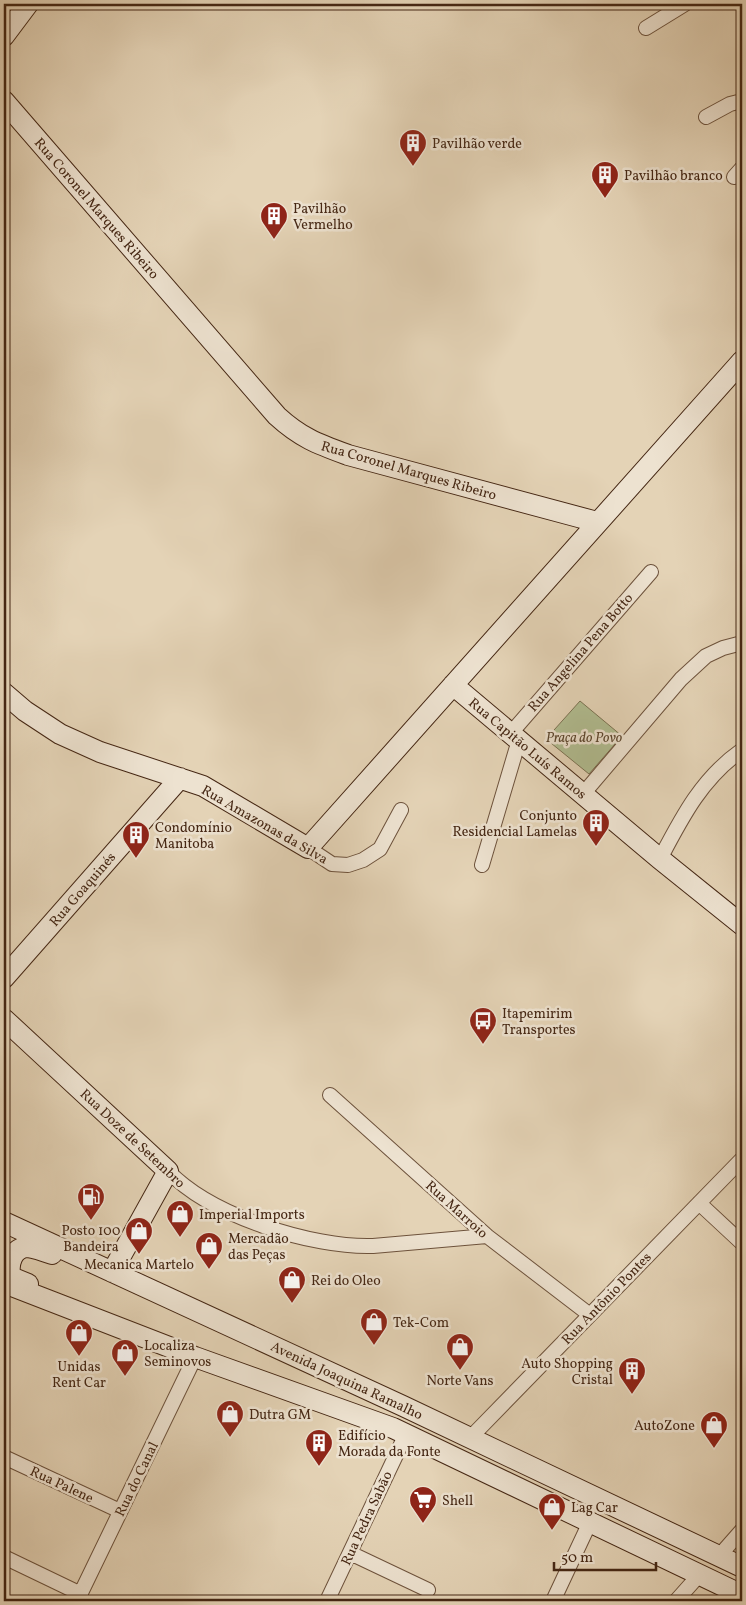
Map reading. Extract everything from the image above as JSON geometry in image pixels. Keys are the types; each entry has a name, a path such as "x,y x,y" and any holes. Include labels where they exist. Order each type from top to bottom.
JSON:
{"street":[{"path":"4,36 28,4"},
{"path":"646,28 685,4"},
{"name":"Rua Coronel Marques Ribeiro","path":"4,101 277,416 295,433 348,455 597,522"},
{"path":"706,117 730,104 742,101"},
{"path":"308,848 742,361"},
{"name":"Rua Angelina Pena Botto","path":"515,736 651,572"},
{"path":"583,794 681,679 706,656 723,648 742,643"},
{"name":"Rua Capitão Luís Ramos","path":"452,685 742,925"},
{"name":"Rua Amazonas da Silva","path":"4,693 25,712 60,734 100,752 180,778 224,797 332,864 348,865 363,860 380,848 401,810"},
{"path":"482,865 515,736"},
{"path":"660,859 689,804 730,758 742,750"},
{"name":"Rua Goaquinés","path":"4,978 180,778"},
{"name":"Rua Doze de Setembro","path":"4,1019 186,1188 221,1209 251,1221 321,1241 355,1247 486,1236"},
{"name":"Rua Marroio","path":"330,1095 486,1236 590,1315"},
{"name":"Rua Antônio Pontes","path":"471,1437 742,1159"},
{"path":"112,1272 168,1171"},
{"path":"699,1203 742,1242"},
{"name":"Avenida Joaquina Ramalho","path":"4,1222 471,1437 742,1567"},
{"path":"41,1297 35,1288 11,1277 9,1271 10,1262 20,1249 27,1247 36,1249 80,1266 94,1264"},
{"name":"Avenida Joaquina Ramalho","path":"4,1283 195,1357 406,1434 742,1595"},
{"name":"Rua do Canal","path":"79,1598 195,1357"},
{"name":"Rua Pedra Sabão","path":"327,1601 406,1434"},
{"name":"Rua Palene","path":"4,1457 120,1511"},
{"path":"553,1601 590,1522"},
{"path":"720,1555 742,1530"},
{"path":"350,1553 428,1590"},
{"path":"4,1557 79,1598"},
{"path":"676,1601 700,1574"}],"green space":[{"name":"Praça do Povo","path":"580,701 622,736 589,774 546,739"}],"place":[{"name":"Pavilhão verde","path":"413,167"},
{"name":"Pavilhão branco","path":"605,199"},
{"name":"Pavilhão Vermelho","path":"274,240"},
{"name":"Conjunto Residencial Lamelas","path":"596,847"},
{"name":"Condomínio Manitoba","path":"136,859"},
{"name":"Itapemirim Transportes","path":"483,1045"},
{"name":"Posto 100 Bandeira","path":"91,1221"},
{"name":"Imperial Imports","path":"180,1238"},
{"name":"Mecanica Martelo","path":"139,1255"},
{"name":"Mercadão das Peças","path":"209,1270"},
{"name":"Rei do Oleo","path":"292,1304"},
{"name":"Tek-Com","path":"374,1346"},
{"name":"Unidas Rent Car","path":"79,1357"},
{"name":"Norte Vans","path":"460,1371"},
{"name":"Localiza Seminovos","path":"125,1377"},
{"name":"Auto Shopping Cristal","path":"632,1395"},
{"name":"Dutra GM","path":"230,1438"},
{"name":"AutoZone","path":"714,1449"},
{"name":"Edifício Morada da Fonte","path":"319,1467"},
{"name":"Shell","path":"423,1524"},
{"name":"Lag Car","path":"552,1531"}]}
